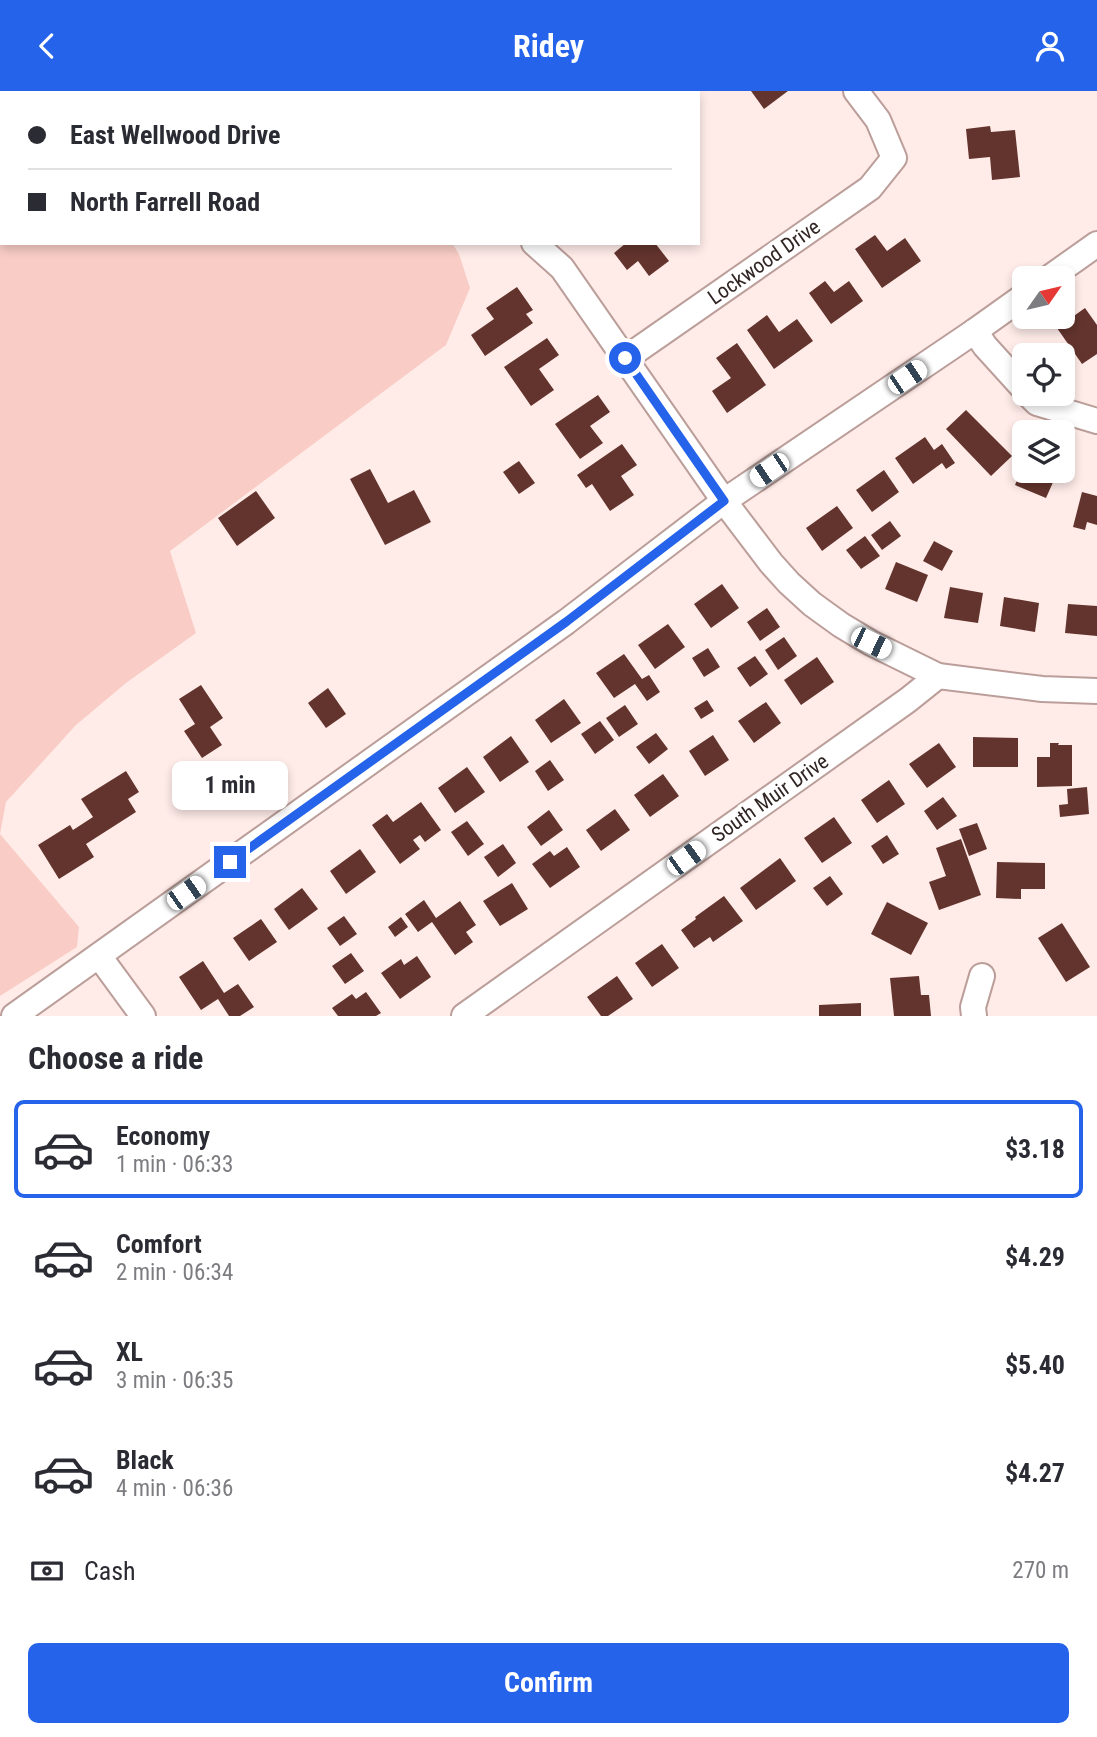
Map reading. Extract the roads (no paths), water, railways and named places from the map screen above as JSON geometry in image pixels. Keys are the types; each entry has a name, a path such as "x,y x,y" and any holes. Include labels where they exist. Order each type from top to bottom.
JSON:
{"street":[{"name":"Lockwood Drive","path":"625,358 870,188 894,158 878,120 856,91"},
{"path":"1066,266 1097,244"},
{"path":"536,245 562,268 724,501 771,563 812,604 871,643 938,676 1042,689 1097,691"},
{"path":"14,1016 566,622 724,501 1012,305"},
{"path":"975,331 1012,376"},
{"path":"1047,406 1097,421"},
{"name":"South Muir Drive","path":"464,1016 938,676"},
{"path":"99,956 143,1016"},
{"path":"974,1016 973,1007 982,976"}]}
